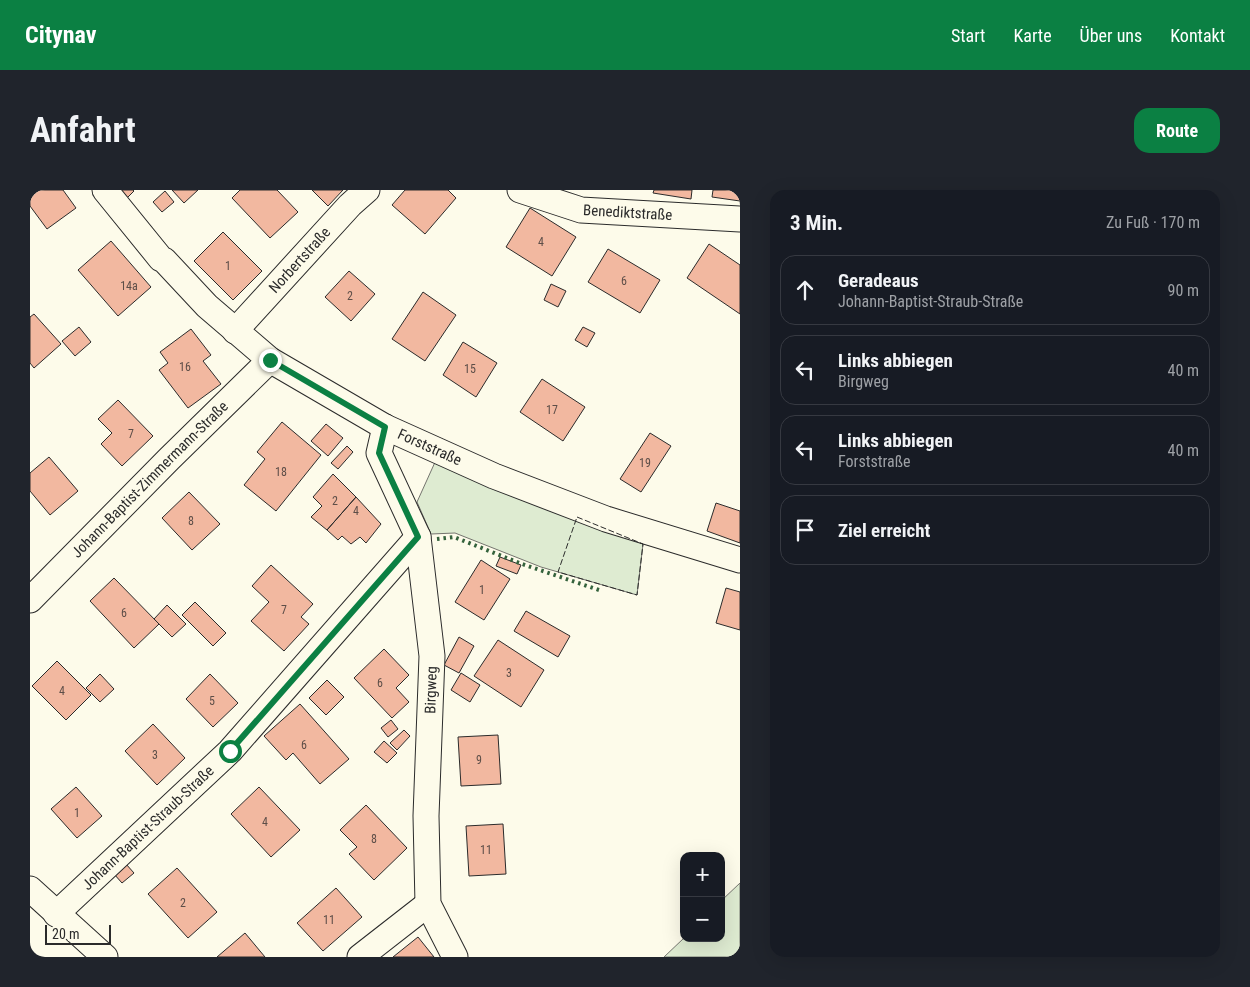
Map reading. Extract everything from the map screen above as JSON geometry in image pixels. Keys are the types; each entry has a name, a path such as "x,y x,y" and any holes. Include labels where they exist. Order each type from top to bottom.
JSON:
{"street":[{"name":"Forststraße","path":"104,190 161,259 207,306 235,331 270,360 385,427 494,476 597,516 740,560"},
{"name":"Norbertstraße","path":"235,331 350,205 367,190"},
{"name":"Benediktstraße","path":"520,190 581,210 740,219"},
{"name":"Johann-Baptist-Zimmermann-Straße","path":"30,600 270,360"},
{"name":"Birgweg","path":"385,427 379,453 418,537 432,656 426,816 428,904 455,957"},
{"name":"Johann-Baptist-Straub-Straße","path":"56,914 230,751 418,537"},
{"path":"30,889 105,957"},
{"path":"360,957 428,904"}],"green space":[{"path":"436,460 643,544 637,595 541,567 455,533 431,534 417,502"},
{"path":"740,883 740,957 664,957 680,942 725,942 725,897"}],"building":[{"path":"37,190 63,190 76,208 47,229 30,206 30,195"},
{"path":"119,190 133,190 134,191 127,198"},
{"path":"172,190 198,190 184,203"},
{"path":"240,190 277,190 298,212 270,238 232,198"},
{"path":"312,190 343,190 328,206"},
{"path":"405,190 448,190 456,198 425,234 392,205"},
{"path":"654,190 692,190 691,199 653,193"},
{"path":"713,190 740,190 740,201 712,197"},
{"path":"165,191 174,202 162,212 153,202"},
{"path":"530,208 576,237 552,276 506,247"},
{"path":"223,232 262,271 233,300 194,261"},
{"path":"111,241 151,287 118,316 78,270"},
{"path":"709,244 740,265 740,314 687,278"},
{"path":"608,249 660,280 640,313 588,282"},
{"path":"349,271 375,294 351,321 325,297"},
{"path":"551,284 566,291 558,307 544,300"},
{"path":"423,292 456,315 425,361 392,339"},
{"path":"34,314 61,344 34,368 30,363 30,317"},
{"path":"79,327 91,342 75,356 62,341"},
{"path":"583,327 595,333 587,347 575,340"},
{"path":"191,329 211,355 203,361 221,384 188,408 159,370 168,363 160,352"},
{"path":"463,342 497,363 476,397 443,375"},
{"path":"542,379 585,407 563,441 520,412"},
{"path":"118,400 153,436 122,466 101,444 112,433 98,419"},
{"path":"282,422 321,455 276,511 244,485 265,459 257,452"},
{"path":"326,424 343,438 328,456 311,441"},
{"path":"650,433 671,446 641,492 620,479"},
{"path":"347,446 353,452 338,469 331,463"},
{"path":"49,457 78,491 50,515 30,491 30,473"},
{"path":"333,474 356,497 327,530 311,517 322,506 313,497"},
{"path":"189,492 220,524 192,550 162,518"},
{"path":"356,497 381,524 366,543 360,537 351,544 342,536 338,540 327,530"},
{"path":"716,503 740,511 740,543 707,531"},
{"path":"500,557 521,565 517,574 496,566"},
{"path":"481,560 510,579 484,620 455,602"},
{"path":"271,565 313,604 301,617 309,624 284,651 251,621 269,602 252,586"},
{"path":"114,578 159,624 134,648 90,601"},
{"path":"726,588 740,592 740,630 716,623"},
{"path":"195,602 226,633 213,646 182,615"},
{"path":"167,605 186,624 172,637 154,619"},
{"path":"526,611 570,636 558,657 514,631"},
{"path":"459,637 474,646 459,673 444,665"},
{"path":"498,640 544,670 521,707 474,676"},
{"path":"384,649 409,675 396,688 409,702 392,718 354,678"},
{"path":"57,661 91,695 66,720 32,686"},
{"path":"461,673 480,685 470,702 451,690"},
{"path":"100,674 114,689 100,702 86,688"},
{"path":"210,674 238,703 213,727 186,699"},
{"path":"327,680 344,697 326,715 309,698"},
{"path":"300,704 349,759 320,784 293,753 286,760 264,736"},
{"path":"391,720 398,729 388,737 381,728"},
{"path":"153,724 185,758 157,785 125,751"},
{"path":"404,730 410,736 397,750 390,743"},
{"path":"498,735 501,784 461,786 458,737"},
{"path":"384,741 397,753 387,763 374,752"},
{"path":"76,787 102,816 77,838 51,809"},
{"path":"259,787 300,830 271,857 231,814"},
{"path":"366,805 407,848 374,880 349,854 357,847 340,830"},
{"path":"503,824 506,874 469,876 466,826"},
{"path":"126,864 134,873 122,883 114,874"},
{"path":"177,868 217,912 188,938 148,894"},
{"path":"336,888 362,917 323,951 297,923"},
{"path":"245,933 265,957 217,957"},
{"path":"418,937 434,957 393,957"}],"hedge":[{"path":"437,539 454,537 522,564 599,590"}],"fence":[{"path":"577,517 643,544 637,595 558,572 577,517"}],"route":[{"path":"230,751 418,537 379,453 385,427 270,360"}]}
